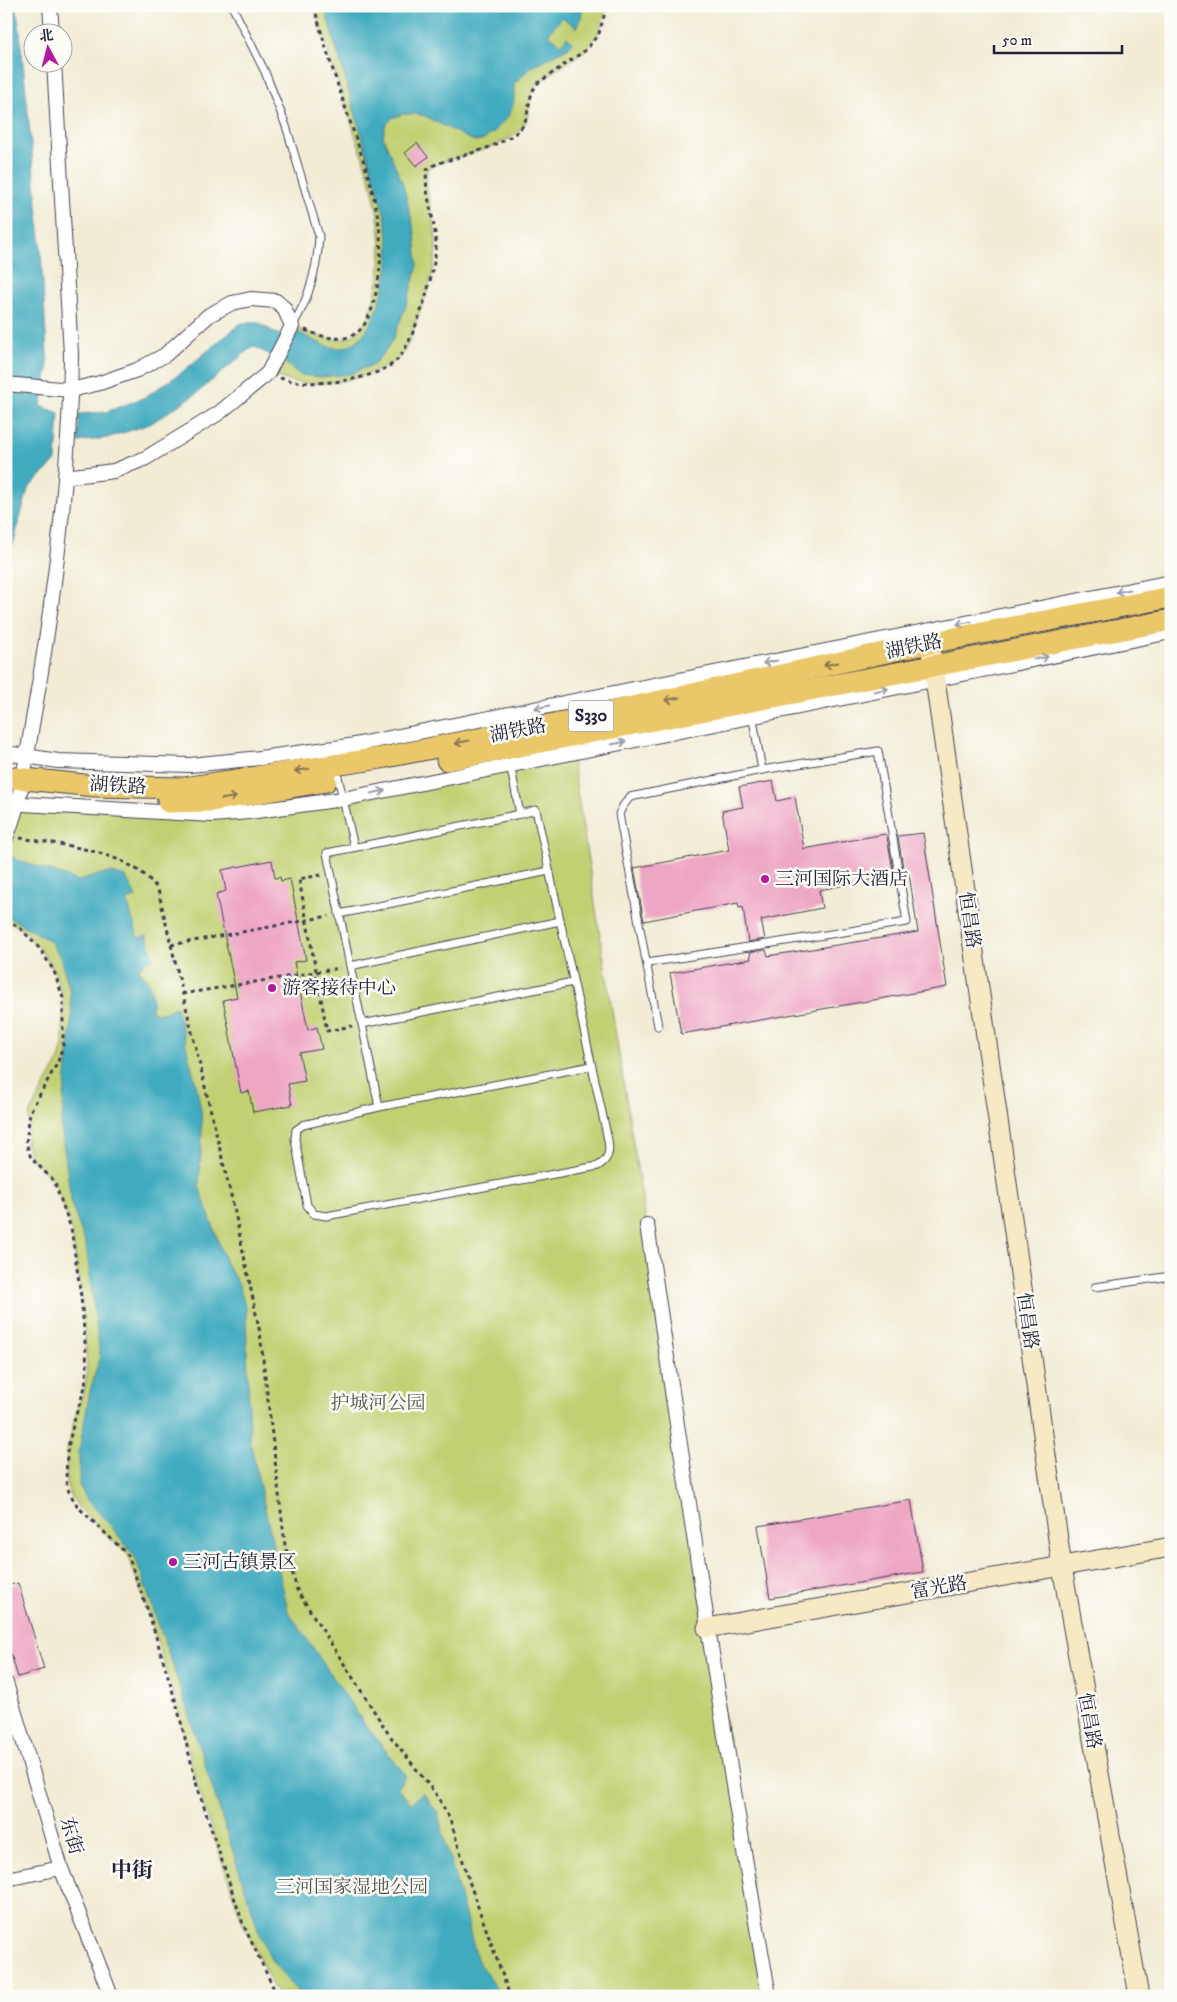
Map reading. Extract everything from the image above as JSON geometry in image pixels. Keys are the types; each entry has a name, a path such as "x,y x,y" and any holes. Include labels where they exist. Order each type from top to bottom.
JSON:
{"main road":[{"name":"湖铁路","path":"507,749 929,643 1171,596"},
{"name":"湖铁路","path":"13,790 94,786 183,788 339,781 381,758 507,749 751,709 934,673 1171,620"}],"street":[{"path":"50,6 51,22"},
{"path":"7,836 13,790 26,757 47,636 71,390 71,354 55,72"},
{"path":"6,384 71,390 100,383 137,370 165,355 209,315 232,303 251,299 276,301 284,308 292,326 268,373 219,413 146,458 114,471 64,477"},
{"path":"6,754 58,762 190,765 349,746 1171,582"},
{"path":"934,673 1171,632"},
{"name":"恒昌路","path":"929,643 1062,1567 1139,1996"},
{"path":"13,790 212,815 249,812 339,781 507,749"},
{"path":"647,1225 707,1628 769,1996"},
{"name":"富光路","path":"707,1628 1171,1547"},
{"name":"东街","path":"6,1683 61,1868 111,1996"},
{"path":"6,1879 61,1868"}],"lane":[{"path":"232,6 265,72 286,126 319,236 318,254 307,297 300,314 292,326"},
{"path":"751,709 762,770"},
{"path":"507,749 520,814"},
{"path":"647,963 907,922 878,752 762,770 630,797 619,814 658,1026"},
{"path":"339,781 354,847"},
{"path":"379,1107 327,852 536,810 610,1150 607,1160 598,1166 326,1216 314,1214 307,1205 295,1139 296,1130 303,1125 379,1107 591,1066"},
{"path":"339,914 549,871"},
{"path":"350,966 560,921"},
{"path":"362,1024 573,982"},
{"path":"1095,1287 1171,1276"}],"path":[{"path":"292,326 334,340 348,338 360,330 371,312 381,270 382,250 374,192 328,55 314,6"},
{"path":"268,373 290,381 314,384 371,374 386,368 396,361 404,352 429,287 434,267 436,240 427,183 427,170 437,164 492,146 520,130 525,123 533,89 538,83 584,52 600,30 607,6"},
{"path":"7,836 73,847 122,861 145,875 158,890 234,1208 260,1333 284,1545 297,1590 388,1734 439,1798 451,1822 471,1887 510,1996"},
{"path":"331,874 300,879 327,1031 362,1024"},
{"path":"171,945 339,914"},
{"path":"6,920 19,928 40,949 54,971 63,998 63,1045 58,1062 30,1112 26,1144 31,1158 54,1181 71,1228 81,1296 87,1365 85,1387 74,1420 67,1452 66,1481 69,1492 78,1507 128,1555 152,1623 177,1706 197,1786 243,1924 273,1987 280,1996"},
{"path":"182,994 350,966"}],"green space":[{"path":"314,6 607,6 599,33 587,49 538,83 532,95 526,120 520,130 497,145 439,163 427,170 427,187 436,245 435,262 411,338 403,353 384,368 370,373 340,381 312,384 292,382 268,373 292,326 317,336 337,340 348,338 358,331 368,317 372,307 381,257 377,211 372,189"},
{"name":"护城河公园","path":"571,753 769,1996 280,1996 273,1987 243,1924 197,1786 177,1706 149,1614 128,1555 78,1507 69,1492 66,1481 67,1452 74,1420 85,1387 87,1365 81,1296 71,1228 54,1181 31,1158 26,1143 30,1112 58,1062 63,1045 63,998 54,971 40,949 19,927 6,920 6,838 16,805 212,815"}],"water":[{"path":"6,6 15,6 19,23 22,72 24,72 40,234 48,369 41,406 59,413 56,461 28,489 6,570"},
{"path":"324,6 583,6 577,28 562,17 548,34 561,44 567,37 572,42 569,47 531,67 514,84 514,101 510,114 494,132 483,140 475,141 467,138 425,116 416,114 403,114 392,118 385,126 383,137 403,184 415,233 418,265 406,306 393,339 374,364 351,374 320,377 300,375 284,362 253,346 196,394 150,424 107,438 78,442 79,414 106,412 143,398 181,373 241,323 259,323 289,341 295,332 298,332 322,344 337,348 349,346 368,329 380,301 387,273 389,250 387,227"},
{"name":"三河国家湿地公园","path":"6,852 18,860 79,881 101,874 112,873 126,877 136,897 127,900 138,938 147,935 154,959 144,962 139,969 151,989 152,1012 164,1013 176,1006 201,1110 202,1133 199,1186 226,1263 239,1285 246,1309 250,1441 288,1611 364,1723 406,1776 397,1788 411,1803 423,1792 438,1814 477,1959 501,1996 301,1996 271,1960 259,1932 174,1669 135,1557 111,1526 87,1500 79,1485 79,1451 90,1391 100,1356 86,1245 72,1206 61,1128 72,1013 69,986 60,957 50,941 6,916"}],"building":[{"path":"417,143 428,157 416,166 405,153"},
{"path":"773,781 777,801 795,797 804,849 885,834 894,876 819,890 822,908 761,920 765,939 748,942 743,907 739,908 738,903 644,921 634,868 729,850 722,811 743,807 739,787"},
{"path":"923,833 947,987 681,1034 670,973 751,959 750,952 766,950 768,956 918,932 909,874 904,874 898,836"},
{"name":"游客接待中心","path":"272,860 275,878 280,877 281,881 290,879 306,960 294,962 308,1030 317,1027 322,1049 299,1053 305,1081 288,1084 292,1105 253,1112 249,1091 241,1093 223,1000 237,997 216,894 226,891 222,870"},
{"path":"911,1500 923,1572 770,1598 758,1526"},
{"path":"18,1583 44,1669 18,1677 6,1638 6,1586"}],"place":[{"name":"三河国际大酒店","path":"765,879"},
{"name":"游客接待中心","path":"272,988"},
{"name":"三河古镇景区","path":"173,1562"}],"district":[{"name":"中街","path":"132,1871"}]}
